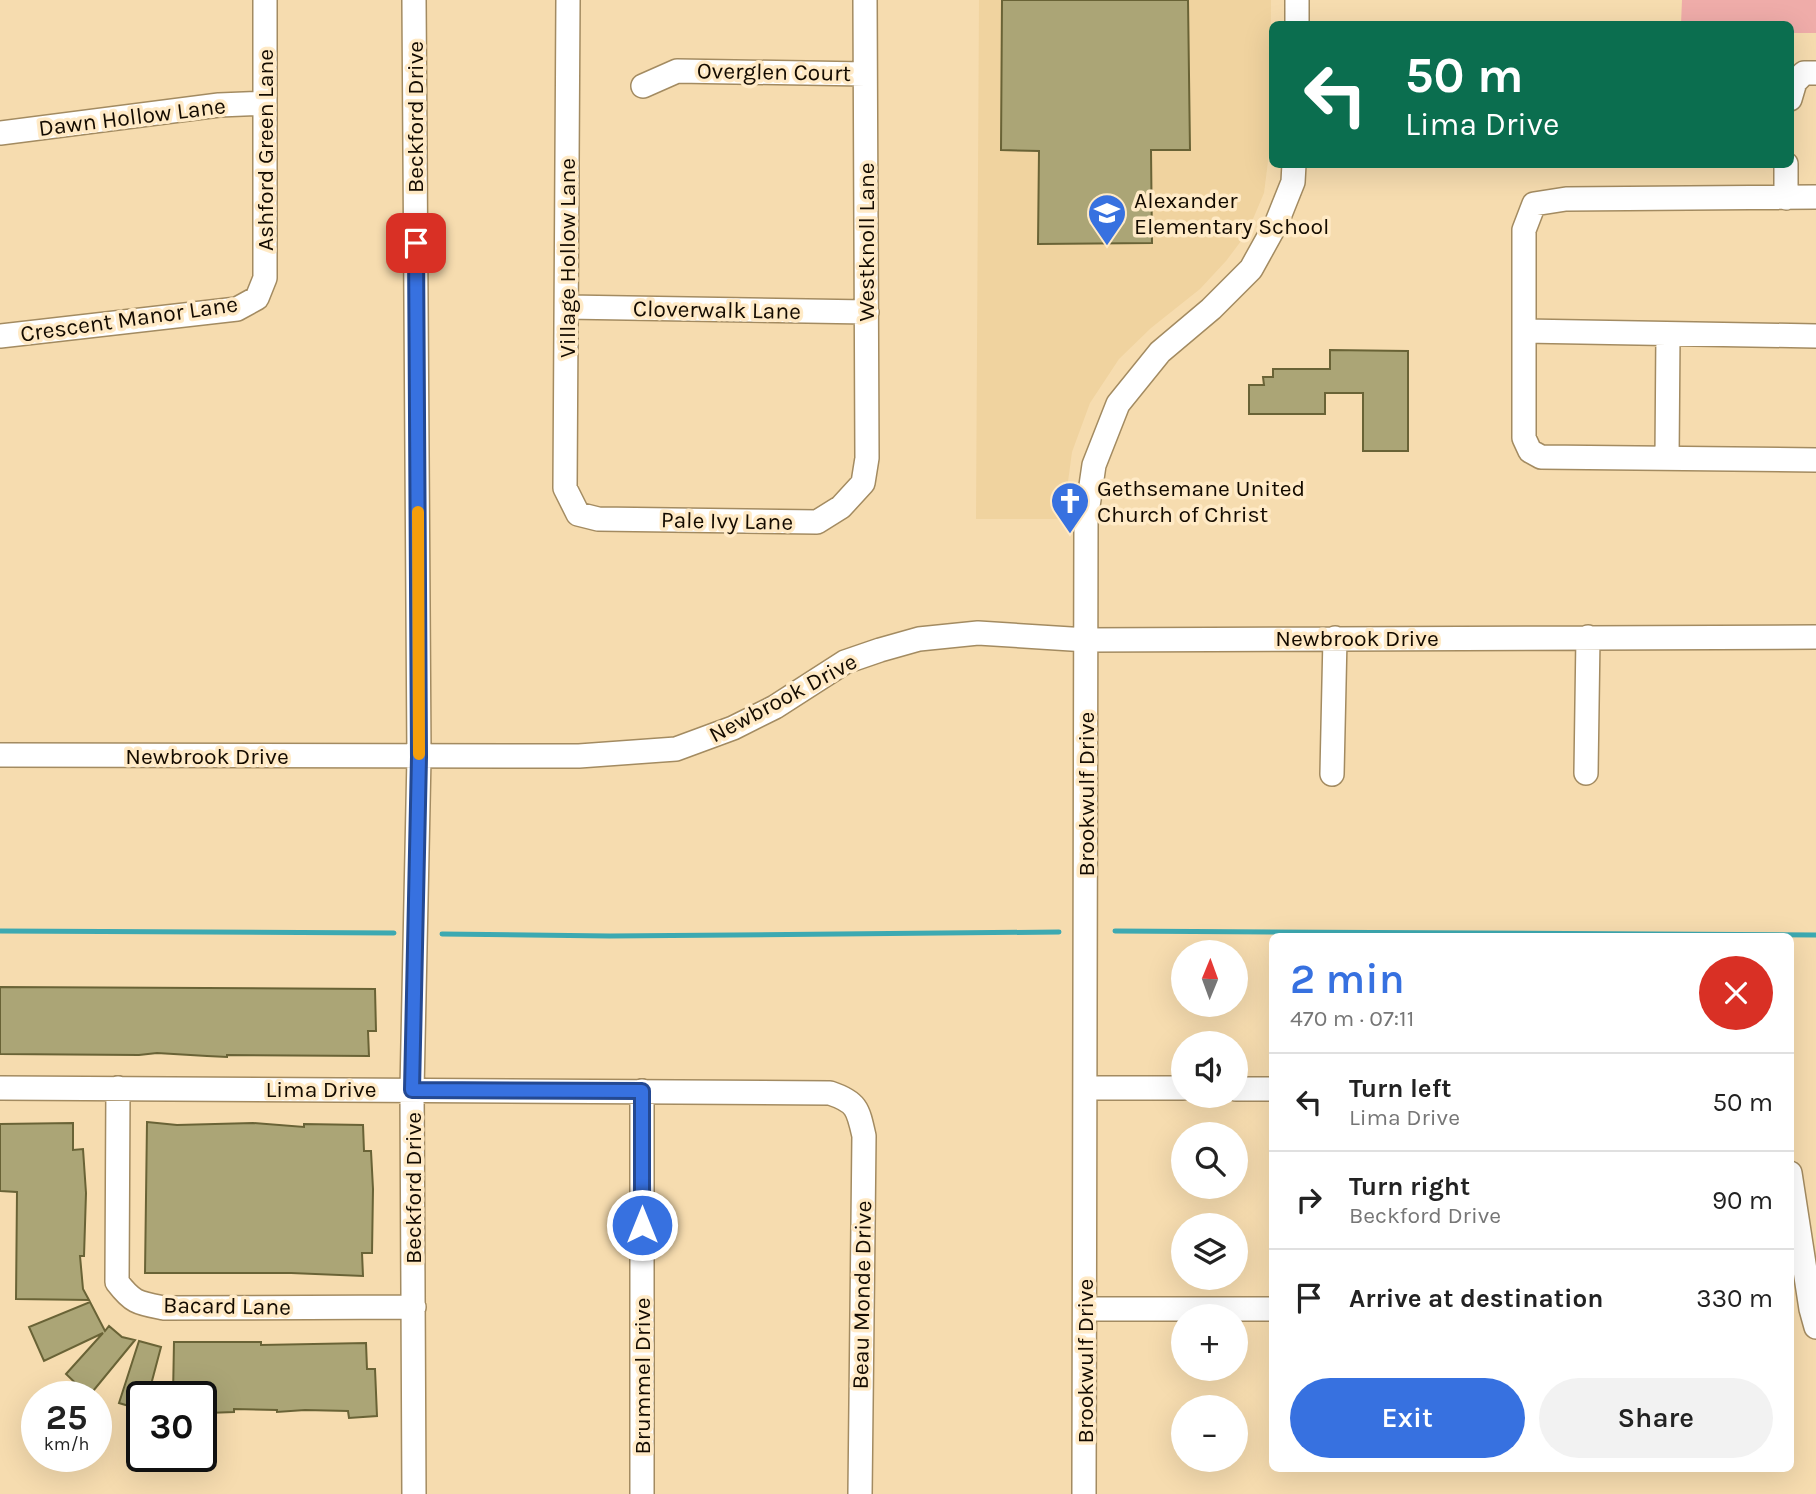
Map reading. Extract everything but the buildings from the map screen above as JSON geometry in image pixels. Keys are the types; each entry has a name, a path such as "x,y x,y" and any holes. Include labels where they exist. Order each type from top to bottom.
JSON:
{"street":[{"name":"Ashford Green Lane","path":"257,298 265,278 265,0"},
{"name":"Beckford Drive","path":"414,0 419,757 412,1090 414,1494"},
{"name":"Village Hollow Lane","path":"568,0 565,488 578,514"},
{"name":"Westknoll Lane","path":"863,483 867,458 865,0"},
{"path":"1297,0 1297,21"},
{"name":"Overglen Court","path":"643,86 677,71 865,74"},
{"path":"1794,85 1804,73 1816,73"},
{"name":"Dawn Hollow Lane","path":"0,133 219,105 265,103"},
{"name":"Brookwulf Drive","path":"1084,1494 1086,520 1094,465 1118,404 1160,352 1211,309 1251,269 1277,222 1293,182 1294,168"},
{"path":"1786,168 1786,198"},
{"path":"1816,197 1566,199 1534,204 1524,230 1524,438 1530,451 1541,457 1816,460"},
{"name":"Crescent Manor Lane","path":"0,336 237,309 257,298"},
{"name":"Cloverwalk Lane","path":"566,307 867,312"},
{"path":"1524,331 1816,336"},
{"path":"1667,458 1668,334"},
{"name":"Pale Ivy Lane","path":"578,514 598,519 817,522 841,507 863,483"},
{"name":"Newbrook Drive","path":"0,755 579,757 676,749 733,728 775,707 845,662 901,644 978,632 1087,640 1816,637"},
{"path":"1586,773 1588,637"},
{"path":"1332,774 1335,638"},
{"name":"Lima Drive","path":"0,1088 830,1093 850,1100"},
{"name":"Bacard Lane","path":"118,1088 117,1282 129,1298 142,1304 164,1308 414,1307"},
{"path":"1086,1088 1171,1088"},
{"path":"1248,1089 1269,1089"},
{"name":"Brummel Drive","path":"642,1091 642,1494"},
{"name":"Beau Monde Drive","path":"850,1100 859,1114 864,1136 860,1494"},
{"path":"1794,1208 1806,1315"},
{"path":"1085,1309 1269,1309"}],"shaded area":[{"name":"Alexander Elementary School","path":"979,0 1271,0 1269,153 1264,193 1247,233 1200,289 1151,328 1119,359 1090,403 1072,452 1063,519 976,519"},
{"path":"1682,0 1816,0 1816,33 1794,33 1794,21 1681,21"}],"waterway":[{"path":"0,931 394,933"},
{"path":"1115,931 1466,933"},
{"path":"442,934 610,936 1059,932"},
{"path":"1794,935 1816,935"}],"slow traffic":[{"path":"418,512 419,754"}],"place":[{"name":"Alexander Elementary School","path":"1107,247"},
{"name":"Gethsemane United Church of Christ","path":"1070,535"}],"route":[{"path":"416,243 419,757 412,1090 642,1091 642,1225"}]}
